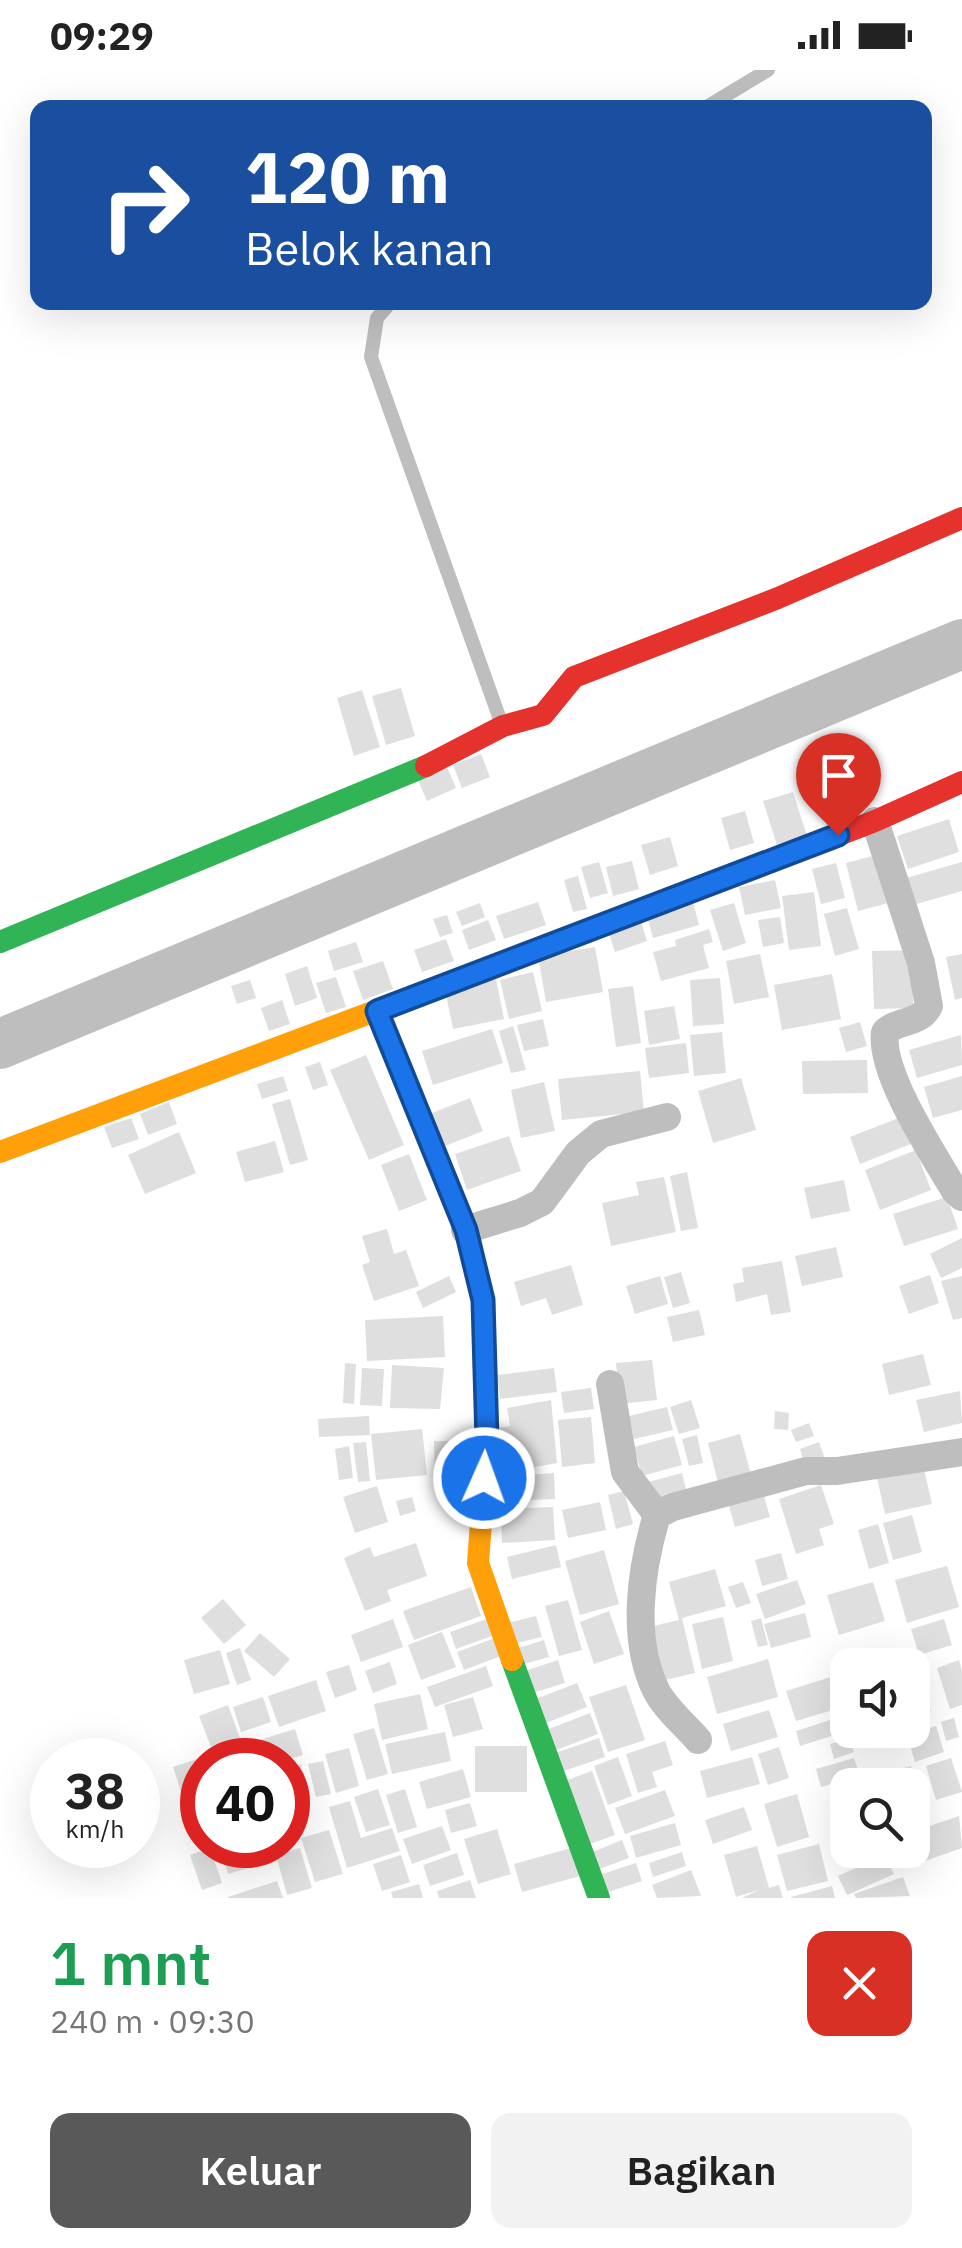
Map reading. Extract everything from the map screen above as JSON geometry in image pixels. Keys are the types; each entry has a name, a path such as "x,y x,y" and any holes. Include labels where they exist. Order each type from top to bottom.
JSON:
{"street":[{"path":"0,942 433,763 503,726 542,714 574,677 778,598 962,518"},
{"path":"0,1152 874,821 962,782"},
{"path":"874,821 921,963 930,1006 916,1020 885,1032 888,1062 916,1125 955,1191 962,1196"},
{"path":"377,1011 466,1230 483,1300 487,1441 478,1563 535,1730 599,1898"},
{"path":"466,1230 542,1202 578,1153 601,1134 667,1117"},
{"path":"610,1384 626,1472 657,1514"},
{"path":"698,1740 658,1694 645,1656 640,1621 650,1537 657,1514 806,1471 836,1472 962,1452"}],"lane":[{"path":"718,100 768,70"},
{"path":"384,310 377,318 371,357 503,726"}],"building":[{"path":"401,688 415,736 386,745 372,696"},
{"path":"362,690 380,747 354,756 337,698"},
{"path":"481,754 490,777 462,788 453,765"},
{"path":"447,767 456,788 427,801 418,780"},
{"path":"847,770 857,801 826,811 816,780"},
{"path":"793,792 807,836 777,845 763,801"},
{"path":"745,811 754,843 730,850 721,818"},
{"path":"949,819 959,852 908,869 897,836"},
{"path":"670,837 678,866 650,875 641,845"},
{"path":"880,854 892,902 858,911 846,863"},
{"path":"632,861 639,889 613,896 606,867"},
{"path":"599,862 608,893 590,898 581,867"},
{"path":"962,862 962,891 913,905 906,878"},
{"path":"836,863 845,898 821,904 812,869"},
{"path":"578,876 587,909 573,912 564,880"},
{"path":"775,880 781,908 745,915 739,887"},
{"path":"814,892 821,946 789,950 782,896"},
{"path":"538,902 546,925 504,939 496,916"},
{"path":"693,902 699,925 653,938 647,915"},
{"path":"480,903 485,917 462,926 456,912"},
{"path":"734,903 746,943 723,951 710,910"},
{"path":"847,908 859,949 835,956 824,914"},
{"path":"447,915 453,933 440,937 433,919"},
{"path":"780,917 784,943 763,947 758,920"},
{"path":"640,918 647,941 615,952 608,930"},
{"path":"488,920 496,940 469,950 462,930"},
{"path":"709,929 713,942 703,945 709,968 661,981 653,952 676,946 675,940"},
{"path":"446,939 454,961 422,972 414,950"},
{"path":"356,942 363,962 334,971 328,951"},
{"path":"595,947 603,992 546,1002 538,956"},
{"path":"912,950 913,1008 874,1009 872,951"},
{"path":"760,954 769,997 734,1004 726,961"},
{"path":"962,954 962,998 955,1000 946,957"},
{"path":"383,961 393,989 363,1000 353,971"},
{"path":"307,966 317,998 295,1006 285,974"},
{"path":"533,972 542,1011 509,1019 500,980"},
{"path":"832,974 841,1019 782,1030 774,985"},
{"path":"336,977 346,1007 326,1013 316,983"},
{"path":"720,978 724,1024 693,1026 690,980"},
{"path":"496,979 504,1019 453,1029 445,989"},
{"path":"250,980 256,998 237,1004 231,986"},
{"path":"633,986 641,1043 616,1047 608,989"},
{"path":"282,1000 290,1024 269,1031 261,1008"},
{"path":"674,1006 680,1039 649,1045 644,1011"},
{"path":"543,1019 549,1046 524,1051 517,1025"},
{"path":"860,1022 867,1046 846,1052 839,1028"},
{"path":"513,1026 526,1070 511,1073 499,1031"},
{"path":"492,1029 503,1063 433,1085 422,1051"},
{"path":"722,1032 726,1073 694,1076 690,1035"},
{"path":"961,1035 962,1065 917,1078 909,1050"},
{"path":"686,1043 689,1073 649,1078 645,1048"},
{"path":"366,1055 404,1145 369,1160 330,1070"},
{"path":"867,1060 868,1093 803,1094 802,1061"},
{"path":"320,1062 328,1085 313,1090 305,1067"},
{"path":"640,1071 644,1112 562,1120 558,1079"},
{"path":"283,1076 288,1091 262,1099 257,1084"},
{"path":"962,1076 962,1110 933,1118 924,1087"},
{"path":"741,1078 756,1130 713,1143 698,1091"},
{"path":"544,1082 555,1131 521,1138 511,1090"},
{"path":"470,1098 483,1131 440,1148 427,1115"},
{"path":"290,1099 308,1160 290,1165 272,1104"},
{"path":"169,1102 177,1124 148,1135 140,1114"},
{"path":"901,1117 911,1144 860,1164 850,1137"},
{"path":"131,1118 139,1139 112,1148 104,1127"},
{"path":"179,1132 196,1173 145,1194 128,1155"},
{"path":"509,1136 521,1171 467,1190 455,1154"},
{"path":"275,1141 284,1172 245,1182 236,1152"},
{"path":"916,1150 931,1190 880,1210 865,1170"},
{"path":"409,1154 427,1200 399,1211 381,1165"},
{"path":"687,1172 698,1228 681,1231 670,1176"},
{"path":"664,1177 676,1232 611,1246 602,1203 639,1195 636,1182"},
{"path":"844,1180 850,1211 811,1219 804,1188"},
{"path":"947,1197 958,1229 904,1246 893,1214"},
{"path":"387,1229 394,1254 406,1250 419,1286 374,1301 362,1265 370,1262 362,1236"},
{"path":"962,1238 962,1268 941,1278 930,1254"},
{"path":"836,1247 843,1277 802,1286 795,1256"},
{"path":"782,1261 791,1312 771,1315 767,1294 736,1302 733,1284 744,1282 742,1268"},
{"path":"571,1265 583,1305 552,1315 546,1298 521,1306 514,1282"},
{"path":"681,1272 690,1303 673,1308 664,1277"},
{"path":"930,1275 939,1303 909,1314 899,1286"},
{"path":"449,1276 456,1292 423,1308 416,1292"},
{"path":"660,1276 668,1304 635,1314 626,1286"},
{"path":"962,1276 962,1318 953,1320 941,1281"},
{"path":"699,1310 705,1335 673,1342 667,1317"},
{"path":"443,1316 445,1357 367,1361 365,1320"},
{"path":"923,1354 931,1385 889,1395 882,1364"},
{"path":"652,1360 657,1400 620,1404 616,1363"},
{"path":"345,1363 356,1364 354,1404 343,1403"},
{"path":"392,1365 444,1368 440,1409 390,1408"},
{"path":"362,1368 384,1369 382,1406 360,1405"},
{"path":"554,1368 557,1392 500,1399 497,1375"},
{"path":"591,1388 594,1409 564,1413 561,1392"},
{"path":"960,1391 962,1423 924,1432 916,1400"},
{"path":"551,1400 557,1463 525,1469 520,1441 501,1445 498,1428 510,1426 507,1408"},
{"path":"691,1400 700,1428 679,1434 670,1407"},
{"path":"667,1407 673,1430 634,1439 629,1416"},
{"path":"775,1411 789,1413 788,1430 774,1429"},
{"path":"369,1416 370,1435 319,1437 318,1419"},
{"path":"591,1417 595,1463 562,1467 558,1420"},
{"path":"809,1423 814,1436 796,1442 791,1430"},
{"path":"422,1429 427,1475 376,1480 371,1434"},
{"path":"740,1434 752,1478 719,1487 708,1443"},
{"path":"697,1435 703,1463 689,1466 682,1439"},
{"path":"674,1436 682,1465 642,1476 634,1447"},
{"path":"434,1441 473,1441 473,1483 435,1484"},
{"path":"366,1442 370,1481 358,1482 353,1443"},
{"path":"819,1442 825,1459 805,1465 800,1449"},
{"path":"349,1446 353,1478 339,1480 335,1449"},
{"path":"924,1469 932,1504 885,1514 877,1478"},
{"path":"554,1473 555,1499 531,1500 529,1475"},
{"path":"682,1473 687,1494 654,1503 648,1482"},
{"path":"821,1485 834,1524 819,1529 824,1545 796,1554 779,1499"},
{"path":"377,1486 388,1522 355,1533 343,1497"},
{"path":"624,1491 633,1524 616,1529 608,1495"},
{"path":"763,1493 770,1517 735,1527 728,1503"},
{"path":"412,1497 416,1511 400,1516 396,1501"},
{"path":"600,1502 606,1530 568,1538 562,1510"},
{"path":"553,1507 555,1540 502,1543 501,1509"},
{"path":"912,1515 922,1552 893,1560 883,1523"},
{"path":"878,1524 889,1563 869,1569 858,1530"},
{"path":"416,1543 427,1576 387,1590 391,1601 365,1611 344,1558 370,1547 374,1557"},
{"path":"556,1545 561,1567 512,1579 507,1557"},
{"path":"604,1550 619,1604 580,1615 565,1561"},
{"path":"781,1553 788,1579 762,1586 755,1560"},
{"path":"947,1566 959,1607 907,1623 895,1580"},
{"path":"715,1569 726,1606 682,1618 695,1673 656,1682 644,1628 679,1620 669,1582"},
{"path":"797,1580 806,1604 765,1619 756,1594"},
{"path":"743,1582 751,1603 736,1608 728,1587"},
{"path":"873,1582 885,1621 839,1635 827,1595"},
{"path":"471,1587 481,1616 414,1640 403,1611"},
{"path":"223,1599 246,1625 224,1644 201,1618"},
{"path":"568,1600 582,1650 559,1656 545,1606"},
{"path":"609,1611 624,1654 594,1664 580,1622"},
{"path":"805,1613 811,1637 771,1648 764,1624"},
{"path":"536,1616 542,1637 509,1645 504,1624"},
{"path":"723,1617 733,1661 702,1669 692,1624"},
{"path":"761,1618 768,1645 758,1647 751,1621"},
{"path":"393,1619 403,1647 361,1662 351,1635"},
{"path":"487,1619 492,1636 456,1649 450,1632"},
{"path":"944,1619 952,1645 930,1652 930,1648 917,1648 911,1629"},
{"path":"442,1632 456,1667 421,1680 408,1645"},
{"path":"260,1633 290,1659 274,1677 244,1651"},
{"path":"495,1638 501,1656 464,1670 457,1652"},
{"path":"544,1640 549,1657 517,1666 512,1650"},
{"path":"240,1648 251,1680 237,1685 226,1653"},
{"path":"220,1650 230,1684 194,1694 184,1660"},
{"path":"768,1659 778,1697 717,1714 707,1677"},
{"path":"558,1660 565,1683 529,1694 522,1672"},
{"path":"959,1660 962,1705 950,1709 937,1668"},
{"path":"390,1662 397,1684 373,1693 365,1671"},
{"path":"349,1665 357,1690 335,1698 326,1672"},
{"path":"486,1666 493,1686 435,1707 427,1687"},
{"path":"830,1677 830,1711 796,1721 786,1691"},
{"path":"316,1680 326,1711 279,1727 268,1696"},
{"path":"577,1683 587,1707 543,1724 533,1700"},
{"path":"626,1685 645,1740 608,1752 589,1697"},
{"path":"420,1694 428,1729 382,1740 374,1704"},
{"path":"263,1697 271,1722 241,1732 233,1707"},
{"path":"473,1697 483,1729 453,1737 444,1705"},
{"path":"228,1705 240,1738 208,1738 199,1716"},
{"path":"769,1710 778,1737 731,1751 723,1724"},
{"path":"590,1713 598,1734 549,1753 541,1732"},
{"path":"954,1718 959,1737 946,1741 941,1722"},
{"path":"830,1720 830,1736 800,1746 796,1731"},
{"path":"936,1726 944,1752 915,1762 911,1748 930,1748 930,1728"},
{"path":"374,1728 388,1774 367,1780 353,1734"},
{"path":"295,1729 298,1738 266,1738"},
{"path":"445,1732 451,1761 392,1774 385,1744"},
{"path":"599,1738 605,1757 552,1775 546,1756"},
{"path":"665,1741 673,1765 652,1772 657,1787 638,1793 626,1754"},
{"path":"475,1746 527,1746 527,1792 475,1792"},
{"path":"779,1747 789,1778 768,1785 758,1754"},
{"path":"349,1748 359,1786 336,1793 325,1754"},
{"path":"831,1748 853,1748 854,1752 834,1759"},
{"path":"618,1757 632,1796 608,1805 594,1766"},
{"path":"752,1757 760,1784 707,1798 700,1771"},
{"path":"854,1758 857,1768 830,1768 830,1784 821,1787 816,1769"},
{"path":"951,1758 962,1792 936,1800 930,1768 926,1766"},
{"path":"323,1761 331,1794 316,1797 310,1764"},
{"path":"180,1765 180,1789 173,1767"},
{"path":"463,1769 471,1797 427,1809 419,1782"},
{"path":"592,1771 615,1835 582,1847 559,1783"},
{"path":"378,1789 390,1825 366,1832 354,1797"},
{"path":"405,1789 417,1827 398,1833 386,1795"},
{"path":"665,1790 675,1816 625,1834 615,1808"},
{"path":"797,1794 809,1837 777,1847 764,1804"},
{"path":"350,1801 361,1838 392,1828 400,1851 347,1868 329,1807"},
{"path":"470,1803 477,1826 451,1833 445,1810"},
{"path":"744,1807 752,1830 713,1844 705,1820"},
{"path":"959,1816 962,1848 930,1859 930,1826"},
{"path":"675,1823 681,1845 636,1858 630,1836"},
{"path":"442,1826 451,1850 412,1864 403,1839"},
{"path":"497,1829 511,1874 478,1884 464,1839"},
{"path":"329,1830 343,1874 315,1882 310,1866 310,1835"},
{"path":"622,1840 629,1858 594,1871 588,1854"},
{"path":"819,1844 828,1881 787,1891 777,1855"},
{"path":"757,1846 769,1888 779,1885 783,1898 742,1898 759,1890 736,1897 724,1855"},
{"path":"571,1848 580,1876 522,1892 514,1864"},
{"path":"682,1852 686,1866 653,1877 649,1863"},
{"path":"457,1853 464,1875 430,1886 423,1865"},
{"path":"401,1855 410,1882 382,1891 373,1864"},
{"path":"636,1863 642,1881 602,1894 596,1876"},
{"path":"194,1868 217,1868 222,1883 202,1890"},
{"path":"226,1868 249,1868 228,1874"},
{"path":"280,1868 306,1868 312,1888 287,1895"},
{"path":"856,1868 891,1868 894,1874 847,1895 838,1876"},
{"path":"691,1870 701,1896 657,1898 652,1885"},
{"path":"903,1877 910,1896 856,1898 854,1894"},
{"path":"470,1880 476,1898 439,1898 437,1891"},
{"path":"277,1881 283,1898 228,1898 228,1897"},
{"path":"419,1884 423,1898 393,1898 391,1892"},
{"path":"832,1886 835,1898 791,1898 791,1897"}],"waterway":[{"path":"0,1044 962,644"}],"traffic: fast":[{"path":"0,942 426,766"},
{"path":"512,1660 599,1898"}],"traffic: slow":[{"path":"0,1152 681,896"},
{"path":"377,1011 465,1230 483,1300 487,1441 478,1563 512,1660"}],"traffic: jam":[{"path":"426,766 503,726 543,715 574,677 778,598 962,518"},
{"path":"681,896 875,821 962,782"}],"route":[{"path":"484,1478 487,1441 483,1300 466,1230 377,1011 838,835"}]}
